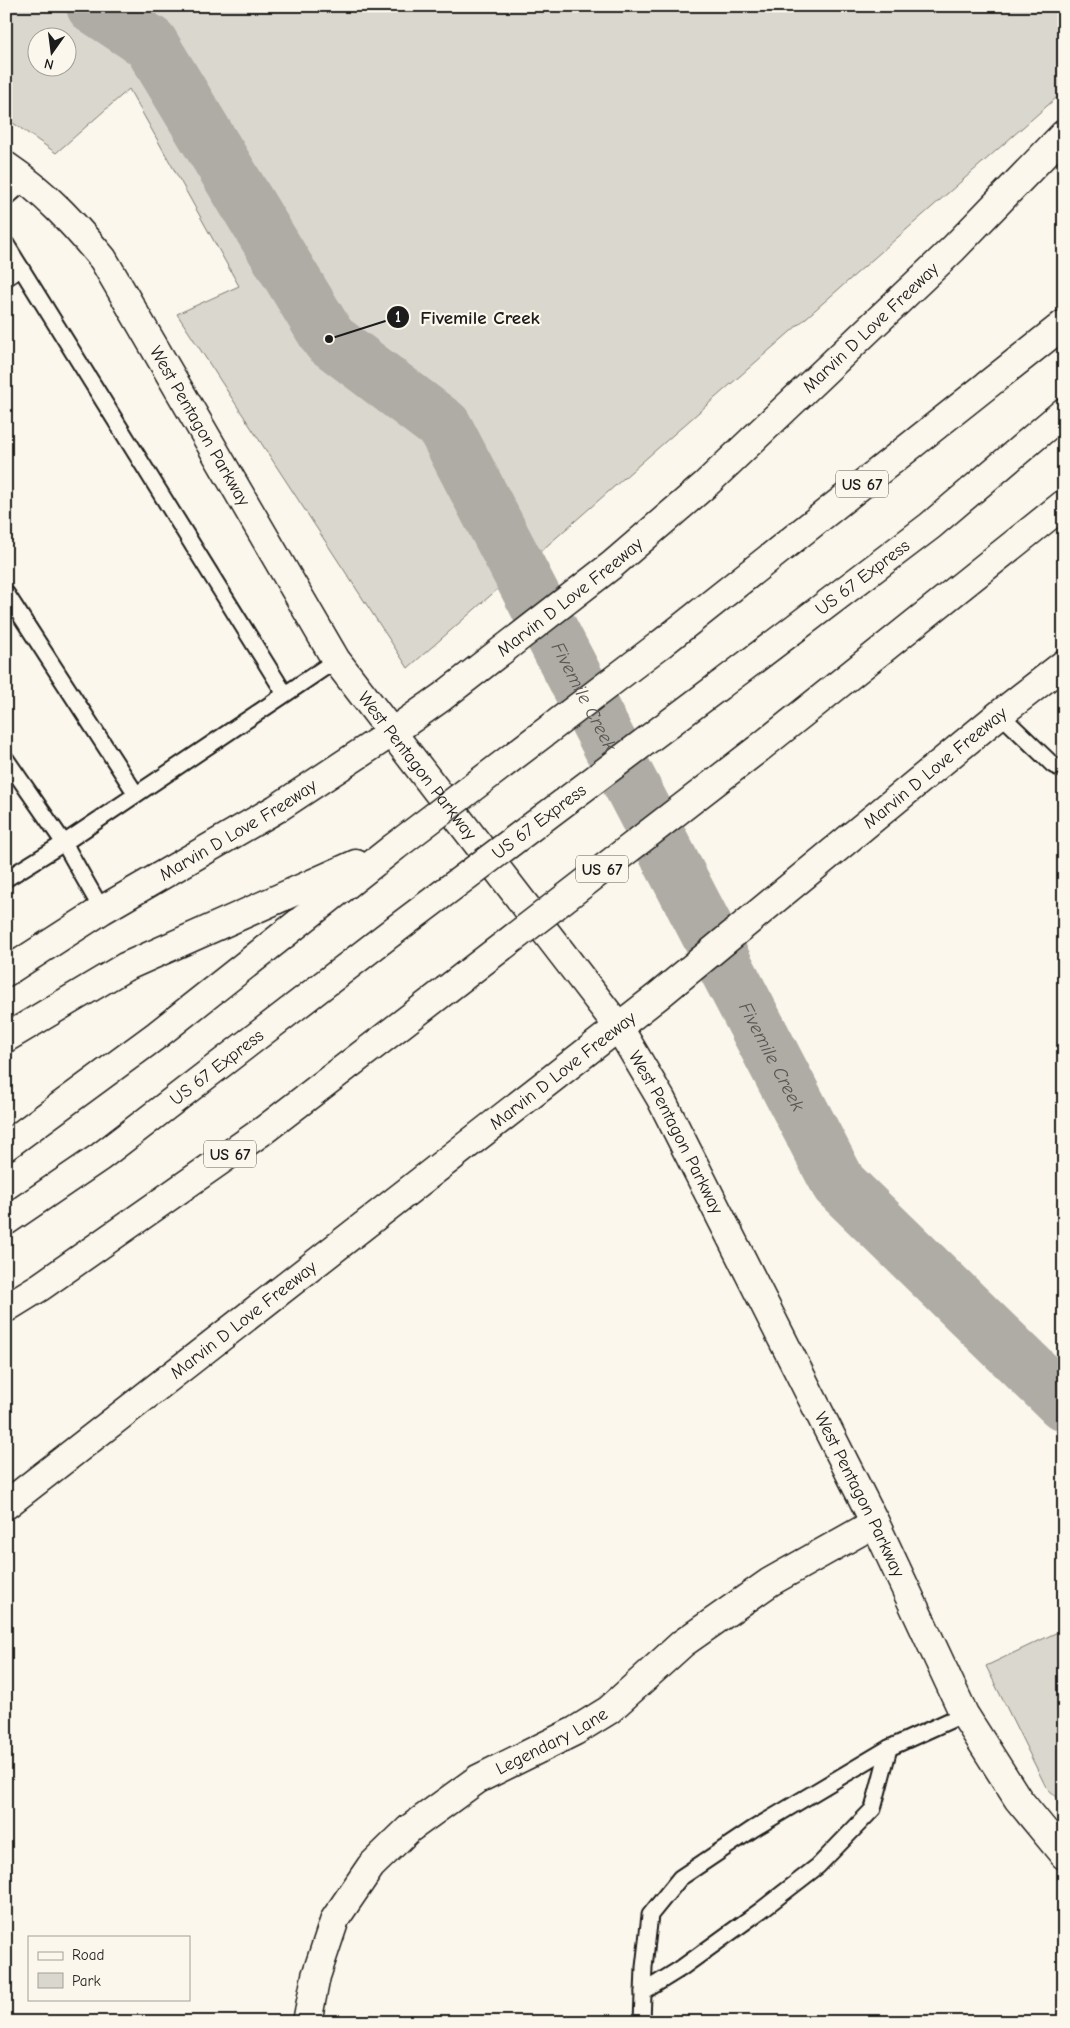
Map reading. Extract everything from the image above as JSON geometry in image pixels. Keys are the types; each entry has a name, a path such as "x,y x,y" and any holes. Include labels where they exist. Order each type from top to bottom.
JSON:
{"main road":[{"name":"Marvin D Love Freeway","path":"6,972 102,910 276,809 391,733 442,697 612,565 706,484 939,263 1064,134"},
{"name":"West Pentagon Parkway","path":"17,173 67,216 103,260 336,660 618,1026 661,1100 875,1523 964,1714 1018,1799 1064,1855"},
{"name":"US 67","path":"6,1146 157,1035 393,848 661,644 1064,324"},
{"name":"US 67 Express","path":"6,1221 108,1151 396,929 930,526 1064,412"},
{"name":"US 67","path":"6,1308 40,1287 264,1130 758,748 1064,504"},
{"name":"Marvin D Love Freeway","path":"6,1505 658,996 1000,714 1064,664"},
{"path":"6,1038 125,967 393,848"},
{"path":"6,1319 40,1287"},
{"name":"Legendary Lane","path":"307,2022 316,1976 335,1919 371,1866 409,1829 478,1779 575,1731 609,1710 683,1643 770,1582 875,1523"}],"lane":[{"path":"6,198 17,173"},
{"path":"6,244 285,694"},
{"path":"6,278 21,268"},
{"path":"6,593 136,794"},
{"path":"6,879 64,843 336,660"},
{"path":"1000,714 1053,765 1064,770"},
{"path":"6,759 64,843 102,910"},
{"path":"642,2022 650,1915 680,1878 754,1829 889,1748 964,1714"},
{"path":"643,1992 680,1969 818,1866 873,1809 889,1748"}],"green space":[{"path":"6,6 1064,6 1064,91 408,668 177,314 239,286 129,89 56,153 6,118"},
{"path":"1064,1629 1064,1804 1046,1787 986,1666"}],"waterway":[{"name":"Fivemile Creek","path":"94,6 150,43 329,339 444,426 839,1184 1064,1403"}],"place":[{"name":"Fivemile Creek","path":"329,339"}]}
